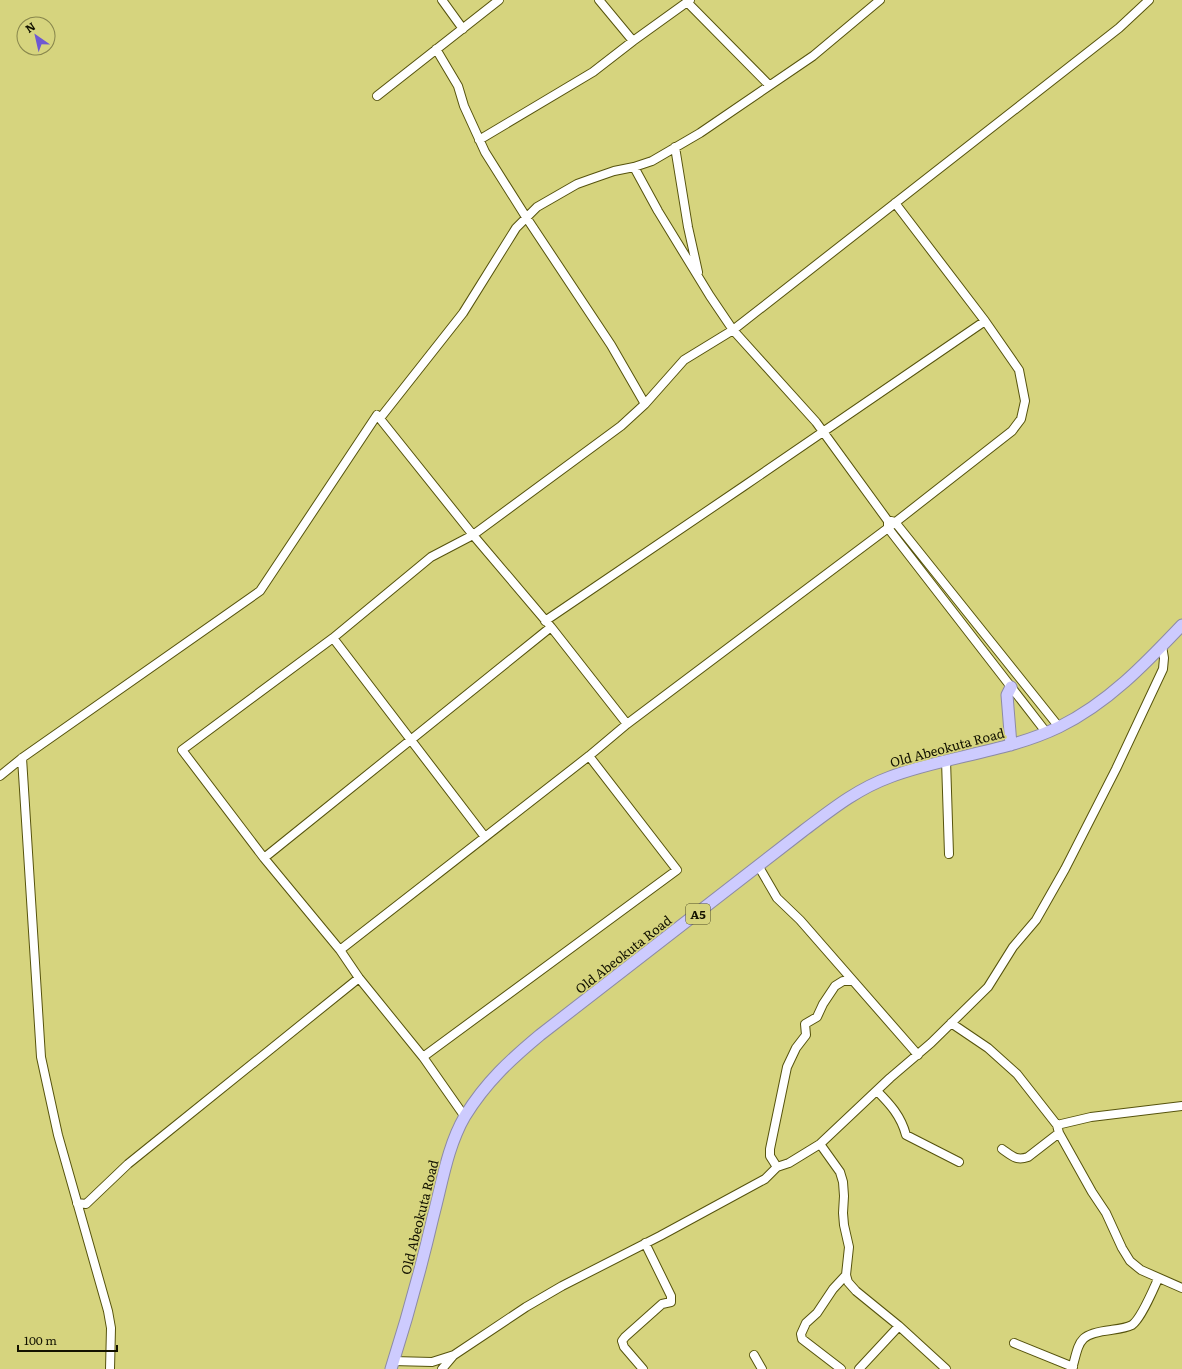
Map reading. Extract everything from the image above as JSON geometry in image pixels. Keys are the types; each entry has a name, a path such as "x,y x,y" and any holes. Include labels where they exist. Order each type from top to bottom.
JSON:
{"highway":[{"name":"Old Abeokuta Road","path":"392,1365 418,1280 451,1150 465,1117 489,1082 510,1059 540,1034 838,805 863,788 890,776 946,760 1011,745 1059,727 1109,695 1136,672 1182,625"},
{"path":"1011,687 1007,695 1011,745"}],"street":[{"path":"442,0 463,29"},
{"path":"377,96 499,0"},
{"path":"599,0 633,41"},
{"path":"465,1117 423,1057 359,978 340,950 264,858 182,750 333,638 431,557 473,535 621,426 645,404 684,360 733,330 1119,28 1149,0"},
{"path":"479,140 593,72 689,1 769,85"},
{"path":"377,415 381,417 444,338 463,313 516,228 537,207 577,184 614,171 634,167 652,161 700,133 813,56 876,1"},
{"path":"436,49 458,86 464,106 485,152 526,217 611,345 645,404"},
{"path":"675,147 688,227 700,279"},
{"path":"634,167 658,211 733,330 824,432 890,524 1046,732"},
{"path":"340,950 485,838 627,724 1012,431 1022,419 1025,401 1019,370 985,321 895,203"},
{"path":"545,621 985,321"},
{"path":"377,415 473,535 551,627 627,724"},
{"path":"0,776 22,758 260,590 377,415"},
{"path":"890,524 1022,680 1059,727"},
{"path":"264,858 551,627"},
{"path":"333,638 485,838"},
{"path":"442,1369 454,1355 526,1307 562,1286 765,1179 777,1166 789,1163 820,1144 876,1091 918,1055 988,987 1014,947 1036,920 1065,869 1113,776 1163,669 1164,658 1162,646"},
{"path":"1011,687 1022,680"},
{"path":"423,1057 677,870 589,756"},
{"path":"22,758 41,1057 58,1135 104,1292 111,1328 110,1369"},
{"path":"946,760 949,854"},
{"path":"759,867 777,898 800,920 918,1055"},
{"path":"77,1203 86,1204 128,1164 359,978"},
{"path":"777,1166 770,1156 770,1149 787,1067 796,1048 806,1035 805,1024 817,1017 823,1004 835,986 843,981 853,982"},
{"path":"951,1023 988,1048 1017,1074 1057,1125 1059,1134 1092,1192 1106,1213 1122,1248 1130,1261 1140,1270 1182,1288"},
{"path":"876,1091 894,1109 903,1123 906,1135 960,1162"},
{"path":"1057,1125 1091,1117 1182,1106"},
{"path":"1002,1149 1017,1159 1022,1159 1028,1157 1059,1134"},
{"path":"820,1144 840,1172 843,1182 844,1225 849,1240 846,1275 848,1282 856,1291 899,1326 946,1369"},
{"path":"643,1369 624,1347 622,1341 662,1304 670,1302 671,1296 645,1243"},
{"path":"841,1369 802,1339 801,1334 806,1323 817,1313 833,1290 846,1275"},
{"path":"1014,1342 1073,1368 1079,1343 1085,1336 1101,1331 1120,1329 1132,1324 1138,1318 1158,1279"},
{"path":"859,1369 899,1326"},
{"path":"392,1365 432,1362 454,1355"},
{"path":"754,1356 762,1369"}]}
